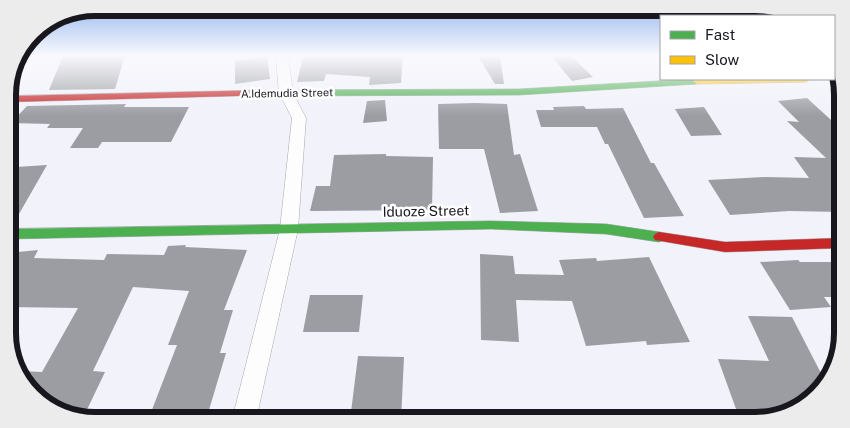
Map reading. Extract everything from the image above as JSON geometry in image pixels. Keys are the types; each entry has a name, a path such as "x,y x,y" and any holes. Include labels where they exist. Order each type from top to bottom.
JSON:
{"street":[{"path":"246,412 289,228 299,118 286,93 284,76"},
{"name":"A.Idemudia Street","path":"16,99 286,93 519,92 719,80"},
{"name":"Iduoze Street","path":"16,234 491,225 606,229 725,247 834,243"}],"building":[{"path":"55,76 119,76 115,89 49,90"},
{"path":"235,76 270,76 270,79 235,84"},
{"path":"298,76 325,76 324,81 297,82"},
{"path":"355,76 402,76 401,83 369,85 370,77"},
{"path":"490,76 503,76 504,84 495,84"},
{"path":"568,76 593,77 572,81"},
{"path":"807,98 834,123 834,212 789,211 730,215 708,180 766,177 809,178 794,157 826,158 787,121 799,122 778,101"},
{"path":"385,100 387,121 363,123 367,101"},
{"path":"126,104 124,107 189,107 171,142 102,142 98,148 70,148 83,128 47,128 50,124 16,123 16,118 27,106"},
{"path":"438,104 507,104 514,155 520,154 538,211 500,213 484,149 439,149"},
{"path":"584,106 586,109 623,108 651,163 654,163 684,216 644,218 608,144 605,144 597,127 541,127 536,110 554,110 553,107"},
{"path":"704,107 722,135 691,136 675,109"},
{"path":"386,154 386,156 433,157 432,210 310,211 316,186 330,186 334,155"},
{"path":"47,165 16,219 16,167"},
{"path":"186,245 185,247 247,250 224,310 233,310 220,353 226,353 208,412 151,412 177,345 168,345 189,291 133,287 93,371 105,372 86,411 60,404 43,392 27,371 42,372 78,308 16,307 16,252 38,250 34,258 104,260 107,254 164,255 168,246"},
{"path":"480,254 513,256 515,274 564,275 559,260 596,258 597,261 649,257 690,342 647,345 646,341 586,346 572,301 516,300 519,342 481,340"},
{"path":"798,260 800,262 834,262 834,297 824,297 831,307 790,310 760,262"},
{"path":"310,295 363,295 359,332 303,332"},
{"path":"748,316 792,317 822,375 807,392 790,404 760,412 737,412 718,359 769,361"},
{"path":"358,356 404,357 401,412 351,412"}],"traffic: fast":[{"path":"269,93 519,92 697,81"},
{"path":"16,234 491,225 606,229 659,237"}],"traffic: slow":[{"path":"697,81 752,80"}],"traffic: jam":[{"path":"16,99 269,93"},
{"path":"659,237 725,247 834,243"}]}
